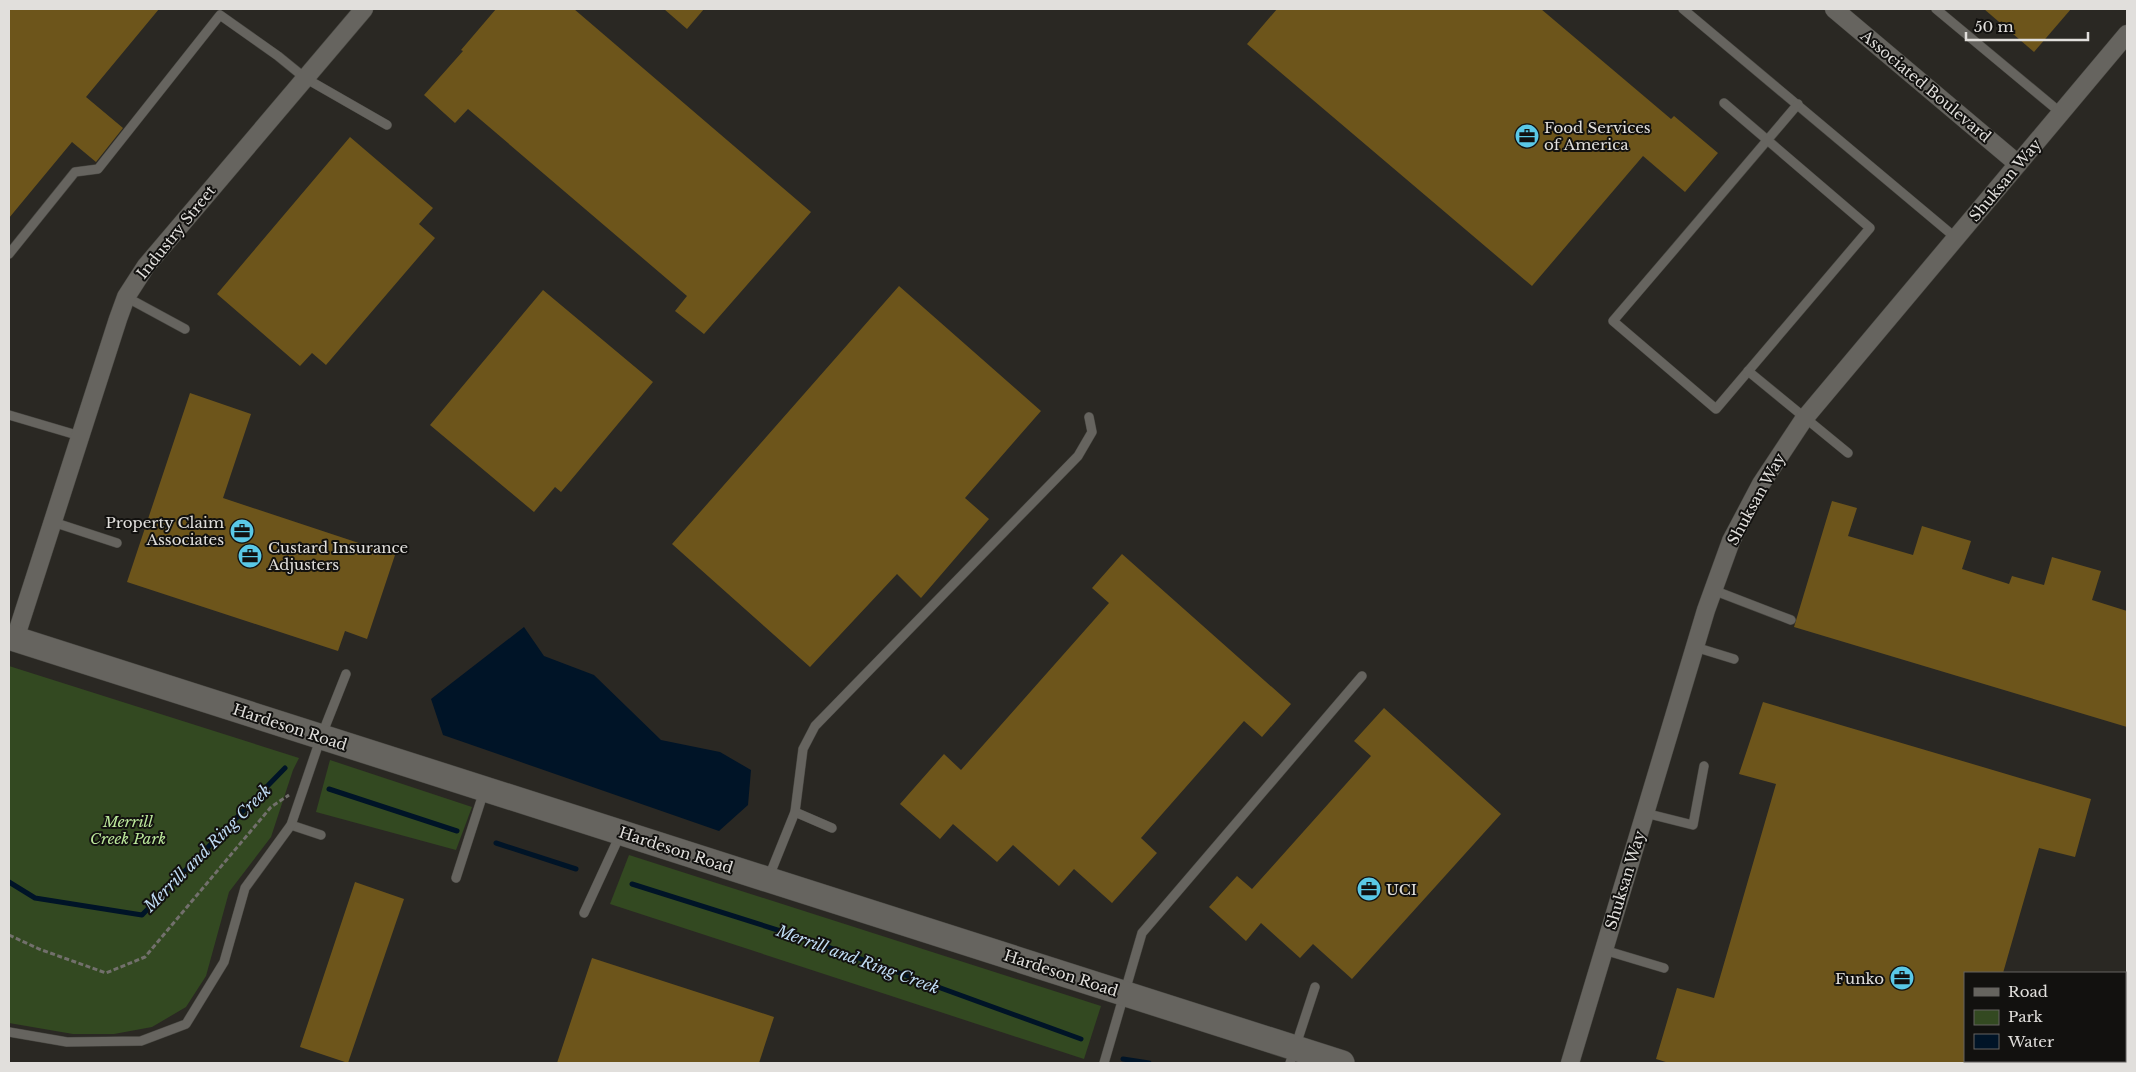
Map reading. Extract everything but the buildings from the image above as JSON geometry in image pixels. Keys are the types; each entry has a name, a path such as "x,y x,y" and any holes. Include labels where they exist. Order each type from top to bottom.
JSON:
{"street":[{"name":"Industry Street","path":"12,638 53,522 126,297 146,266 364,9"},
{"name":"Associated Boulevard","path":"1834,9 2018,164"},
{"name":"Shuksan Way","path":"1570,1063 1713,590 1731,541 1761,484 1804,419 2127,34"},
{"name":"Hardeson Road","path":"12,638 1123,993 1293,1056 1342,1063"}],"lane":[{"path":"1683,9 1956,238"},
{"path":"1936,9 2061,113"},
{"path":"9,254 75,172 98,169 222,12 305,78 387,125"},
{"path":"1724,103 1767,140 1870,228 1716,409 1613,321 1767,140 1798,104"},
{"path":"126,297 185,329"},
{"path":"1748,371 1848,454"},
{"path":"10,413 80,436"},
{"path":"768,879 795,812 803,749 815,726 1078,456 1092,432 1089,417"},
{"path":"53,522 117,543"},
{"path":"1713,590 1791,620"},
{"path":"1695,648 1734,659"},
{"path":"9,1032 67,1042 141,1041 186,1024 224,962 245,888 291,825 320,737 346,674"},
{"path":"1104,1063 1142,933 1362,676"},
{"path":"1645,812 1693,825 1704,766"},
{"path":"456,878 485,789"},
{"path":"795,812 832,828"},
{"path":"291,825 321,835"},
{"path":"584,913 622,832"},
{"path":"1604,950 1664,968"},
{"path":"1293,1056 1315,987"}],"path":[{"path":"9,935 39,949 106,973 146,957 271,807 304,786"}],"green space":[{"name":"Merrill Creek Park","path":"9,666 299,758 293,770 271,837 229,892 206,976 186,1007 152,1027 114,1034 73,1034 9,1023"},
{"path":"330,760 472,807 456,850 316,812"},
{"path":"629,855 1101,1006 1084,1059 610,904"}],"water":[{"path":"524,627 544,656 594,675 661,740 720,752 751,770 748,805 719,831 443,735 431,699"}],"waterway":[{"name":"Merrill and Ring Creek","path":"9,882 35,898 142,915 285,768"},
{"name":"Merrill and Ring Creek","path":"329,789 457,831"},
{"name":"Merrill and Ring Creek","path":"496,843 576,869"},
{"name":"Merrill and Ring Creek","path":"632,884 806,939 1081,1039"},
{"name":"Merrill and Ring Creek","path":"1123,1059 1149,1063"}],"place":[{"name":"Food Services of America","path":"1527,136"},
{"name":"Property Claim Associates","path":"242,531"},
{"name":"Custard Insurance Adjusters","path":"250,556"},
{"name":"UCI","path":"1369,889"},
{"name":"Funko","path":"1902,978"}]}
